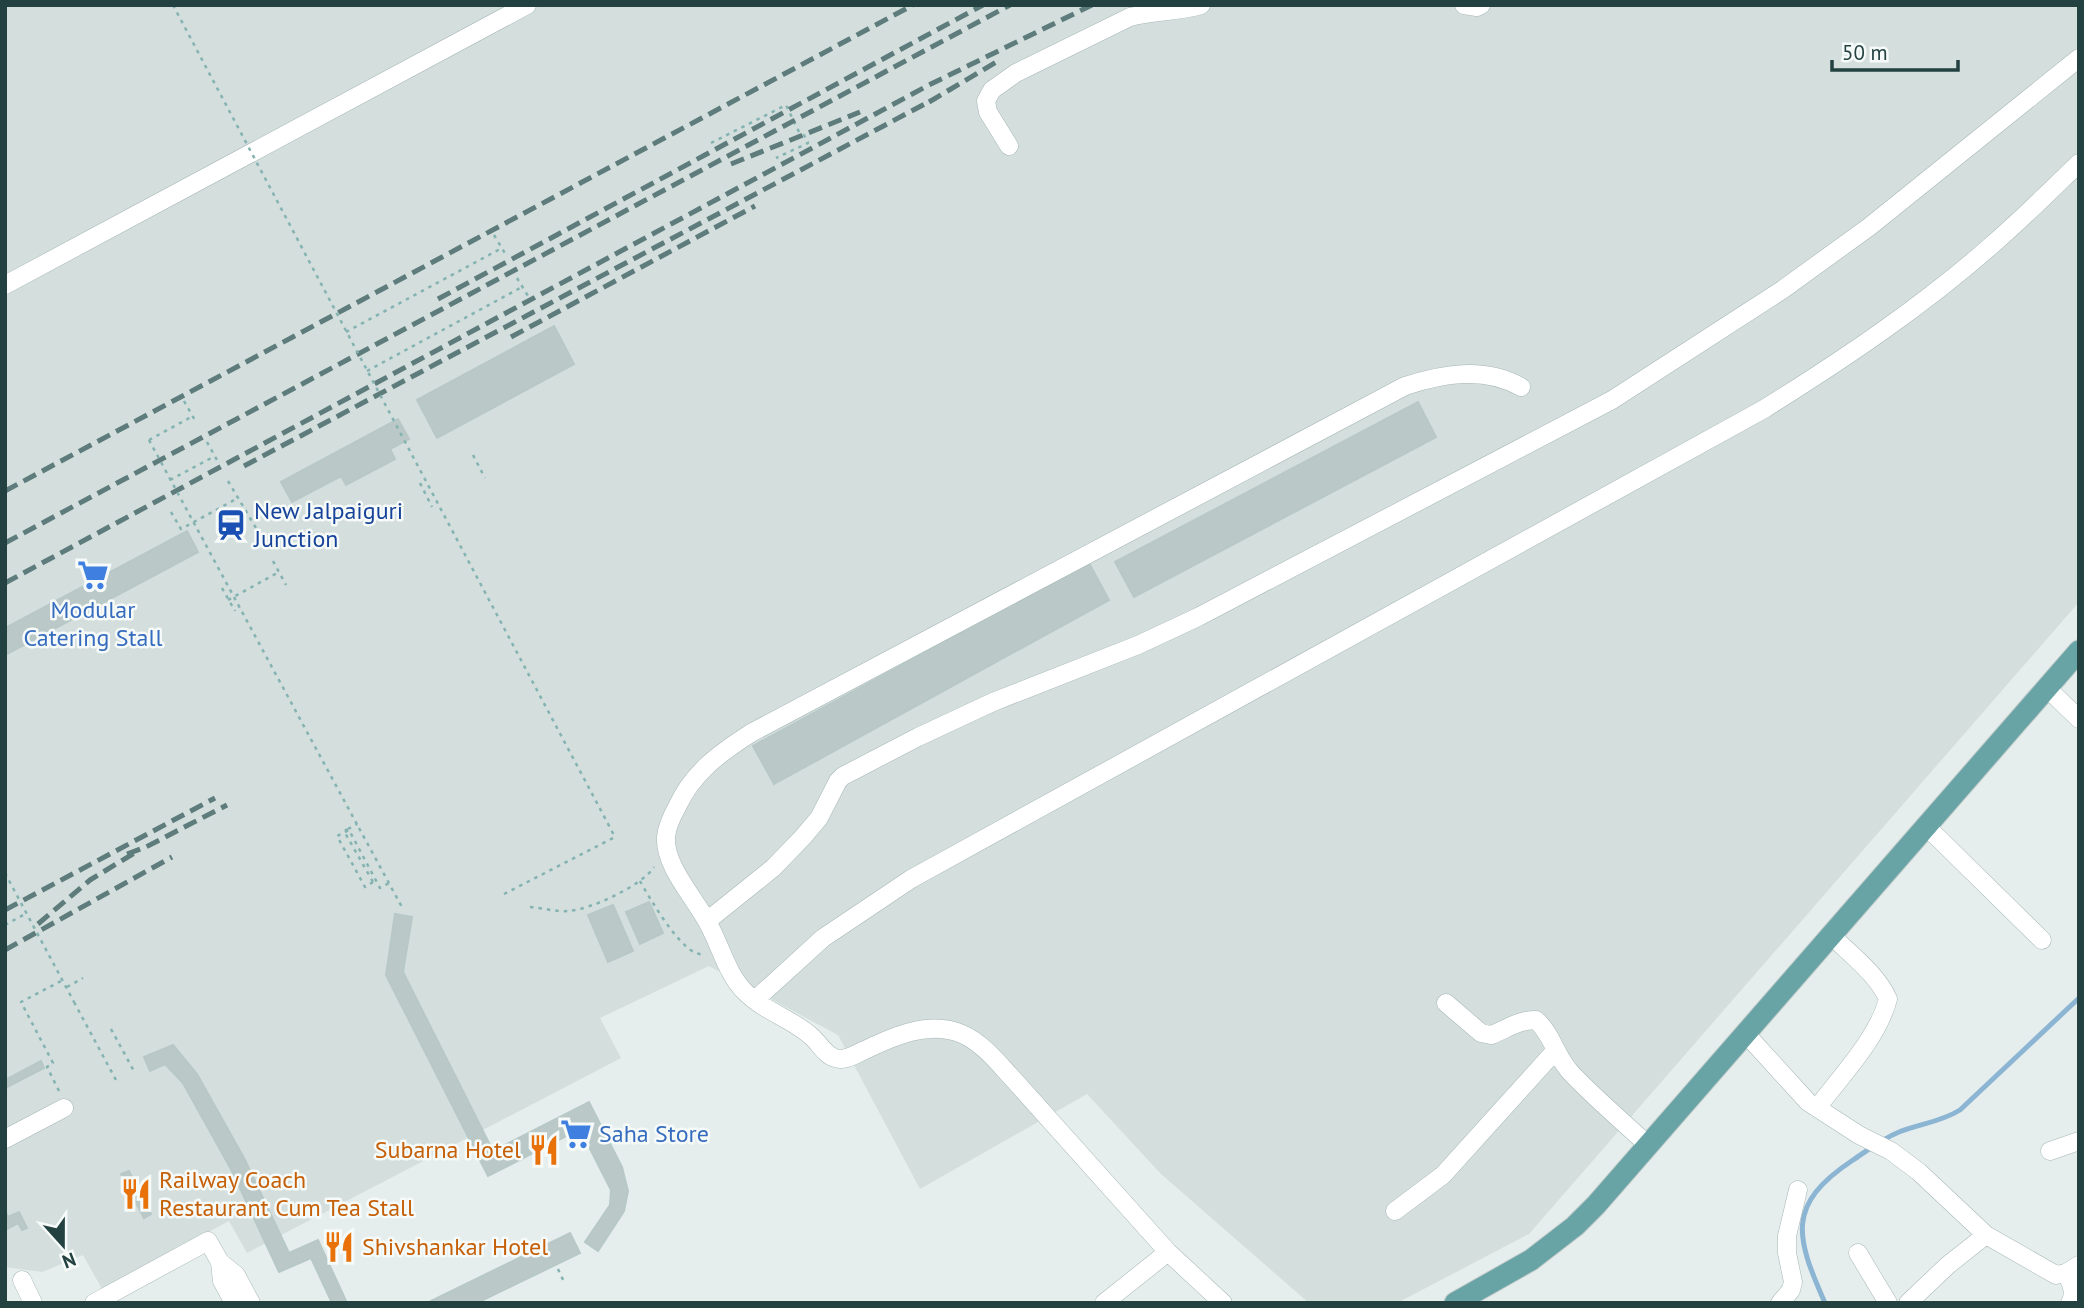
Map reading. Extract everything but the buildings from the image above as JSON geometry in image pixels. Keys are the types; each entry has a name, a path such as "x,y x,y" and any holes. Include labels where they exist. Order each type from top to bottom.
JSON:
{"main road":[{"path":"1455,1303 1508,1274 1552,1245 1596,1205 2079,651"}],"street":[{"path":"5,285 527,5"},
{"path":"1009,146 988,112 986,101 992,90 1016,73 1130,17 1146,13 1167,13 1201,5"},
{"path":"1464,5 1481,5"},
{"path":"707,921 773,868 803,837 819,818 843,776 993,702 1139,645 1198,617 1612,400 1782,290 1869,227 2079,58"},
{"path":"755,1000 823,938 911,879 1764,409 1839,362 1921,302 1992,245 2079,163"},
{"path":"1223,1303 1168,1252 1023,1090 974,1040 954,1031 929,1029 897,1036 839,1059 828,1054 810,1035 765,1008 743,990 670,858 666,836 670,821 681,798 701,769 751,733 1405,386 1433,377 1464,374 1496,378 1521,387"},
{"path":"2047,688 2079,719"},
{"path":"1927,827 2042,940"},
{"path":"1817,1108 1864,1047 1885,1010 1888,999 1884,988 1832,936"},
{"path":"1446,1003 1481,1033 1490,1035 1525,1020 1536,1020 1549,1034 1555,1051 1572,1074 1648,1145"},
{"path":"1746,1034 1808,1102 1919,1172 1986,1236 2056,1275 2073,1269 2073,1297 2070,1303"},
{"path":"1395,1211 1443,1175 1555,1051"},
{"path":"5,1139 63,1102"},
{"path":"2050,1151 2079,1141"},
{"path":"1780,1303 1791,1290 1793,1282 1787,1253 1787,1236 1798,1190"},
{"path":"1908,1303 1948,1265 1986,1236"},
{"path":"94,1303 208,1241 220,1262 236,1275 251,1303"},
{"path":"1104,1303 1168,1252"},
{"path":"1858,1253 1888,1303"},
{"path":"220,1262 222,1281 234,1303"},
{"path":"22,1280 33,1303"}],"path":[{"path":"173,5 615,837 504,894"},
{"path":"711,143 786,105 799,132 808,143 776,158"},
{"path":"494,235 506,255"},
{"path":"346,332 502,248"},
{"path":"517,278 528,296"},
{"path":"367,371 522,287"},
{"path":"184,401 196,422"},
{"path":"193,416 149,440 403,909"},
{"path":"207,442 218,462"},
{"path":"473,455 485,478"},
{"path":"170,480 215,456"},
{"path":"228,481 262,538"},
{"path":"420,483 432,506"},
{"path":"426,494 431,492"},
{"path":"171,512 181,529 238,498"},
{"path":"273,561 286,584"},
{"path":"229,600 279,572"},
{"path":"222,588 235,611"},
{"path":"358,826 344,831 350,841 355,852 373,883 365,887 337,836 349,830 380,888 389,883"},
{"path":"530,907 572,911 609,898 640,881 656,864 670,858"},
{"path":"5,873 117,1082"},
{"path":"640,881 682,943 693,952 707,956 721,954"},
{"path":"5,925 27,913"},
{"path":"67,988 83,978"},
{"path":"63,980 21,1002 54,1063 47,1067 63,1102"},
{"path":"111,1029 135,1073"},
{"path":"558,1269 564,1282"}],"shaded area":[{"path":"5,5 2079,5 2079,602 1529,1234 1397,1303 1309,1303 1161,1174 1087,1094 920,1189 838,1035 709,966 600,1018 621,1058 247,1253 229,1221 102,1289 83,1255 42,1272 5,1267"}],"waterway":[{"path":"1825,1303 1803,1241 1807,1208 1816,1192 1831,1176 1887,1138 1960,1110 2079,998"}],"railway":[{"path":"5,491 913,5"},
{"path":"438,299 983,5"},
{"path":"5,543 1010,5"},
{"path":"5,583 929,85 1092,5"},
{"path":"929,102 998,61"},
{"path":"244,466 936,98"},
{"path":"731,164 860,112"},
{"path":"511,337 755,206"},
{"path":"5,910 215,798"},
{"path":"127,854 227,805"},
{"path":"38,924 90,880 136,852"},
{"path":"5,950 172,857"}],"place":[{"name":"New Jalpaiguri Junction","path":"231,525"},
{"name":"Modular Catering Stall","path":"93,575"},
{"name":"Saha Store","path":"576,1134"},
{"name":"Subarna Hotel","path":"544,1150"},
{"name":"Railway Coach Restaurant Cum Tea Stall","path":"136,1194"},
{"name":"Shivshankar Hotel","path":"339,1247"}]}
